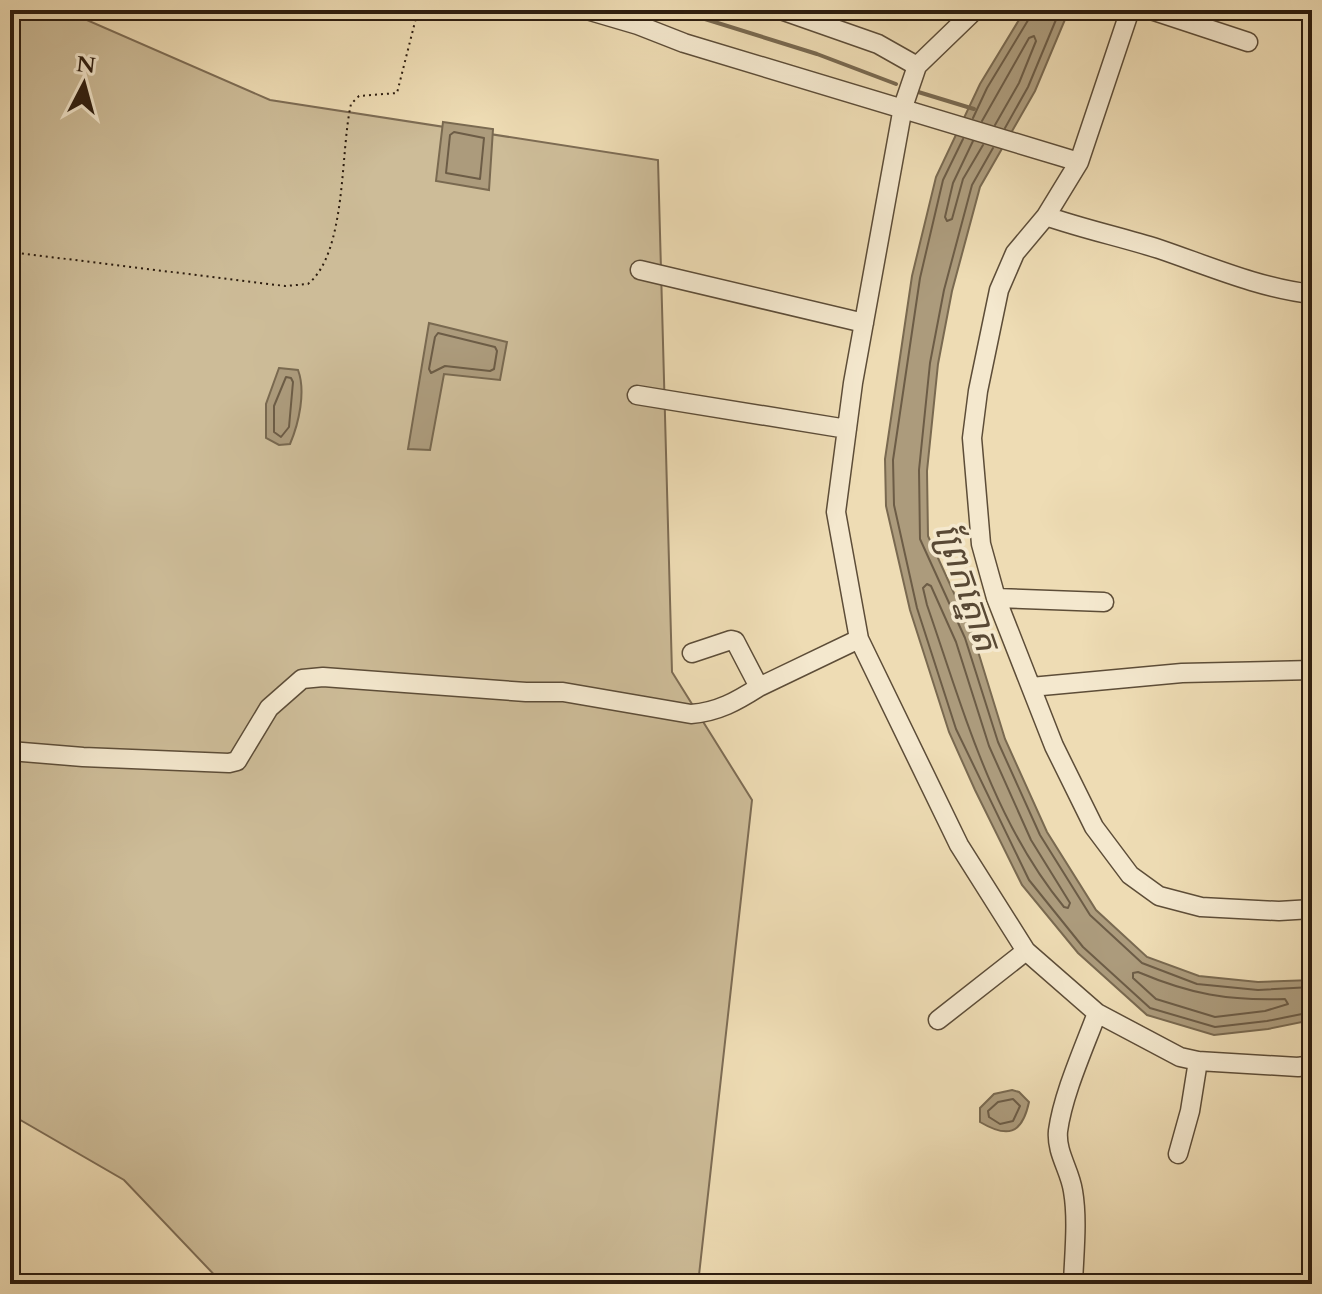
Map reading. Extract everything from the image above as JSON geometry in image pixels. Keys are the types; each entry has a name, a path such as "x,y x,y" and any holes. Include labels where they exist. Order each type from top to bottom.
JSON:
{"street":[{"path":"587,10 684,43 1079,162"},
{"path":"781,10 878,44 917,66"},
{"path":"975,10 917,66 903,107 864,323 836,512 859,639 959,845 1026,951 1097,1013 1180,1057 1198,1061 1298,1067 1312,1065"},
{"path":"1130,10 1079,162 1046,216 1015,253 999,290 972,438 981,544 996,598 1054,746 1094,827 1130,875 1159,896 1201,907 1279,911 1312,909"},
{"path":"1151,10 1248,42"},
{"path":"1046,216 1155,248 1279,291 1312,294"},
{"path":"640,270 864,323"},
{"path":"637,395 847,429"},
{"path":"996,598 1104,602"},
{"path":"10,751 229,763 237,761 269,708 302,679 323,677 563,692 691,714 708,713 732,704 759,687 859,639"},
{"path":"692,653 735,641 759,687"},
{"path":"1031,687 1182,673 1312,670"},
{"path":"938,1020 1026,951"},
{"path":"1073,1284 1074,1195 1070,1174 1061,1157 1058,1130 1074,1074 1097,1013"},
{"path":"1178,1154 1190,1111 1198,1061"}],"path":[{"path":"10,252 285,286 308,284 324,266 330,252 351,104 359,96 397,93 418,10"}],"shaded area":[{"path":"10,10 64,10 270,100 658,160 672,672 752,800 698,1284 223,1284 124,1180 10,1114"}],"water":[{"name":"ព្រែកត្នោត","path":"1025,10 1069,10 1035,91 980,187 952,291 938,364 927,471 928,536 973,635 1005,739 1047,832 1096,910 1147,957 1199,976 1258,982 1312,980 1312,1020 1214,1035 1147,1015 1078,953 1022,885 975,790 949,732 910,610 886,506 885,459 912,276 936,177 980,84"},
{"path":"443,122 493,129 489,190 436,181"},
{"path":"429,323 507,342 500,380 444,374 430,450 408,449"},
{"path":"279,368 298,370 301,387 299,417 290,444 279,445 266,438 266,404"},
{"path":"1012,1090 1019,1092 1029,1102 1018,1127 998,1130 980,1122 980,1108 994,1094"}],"waterway":[{"path":"676,10 817,54 896,84"},
{"path":"915,91 974,109"}]}
